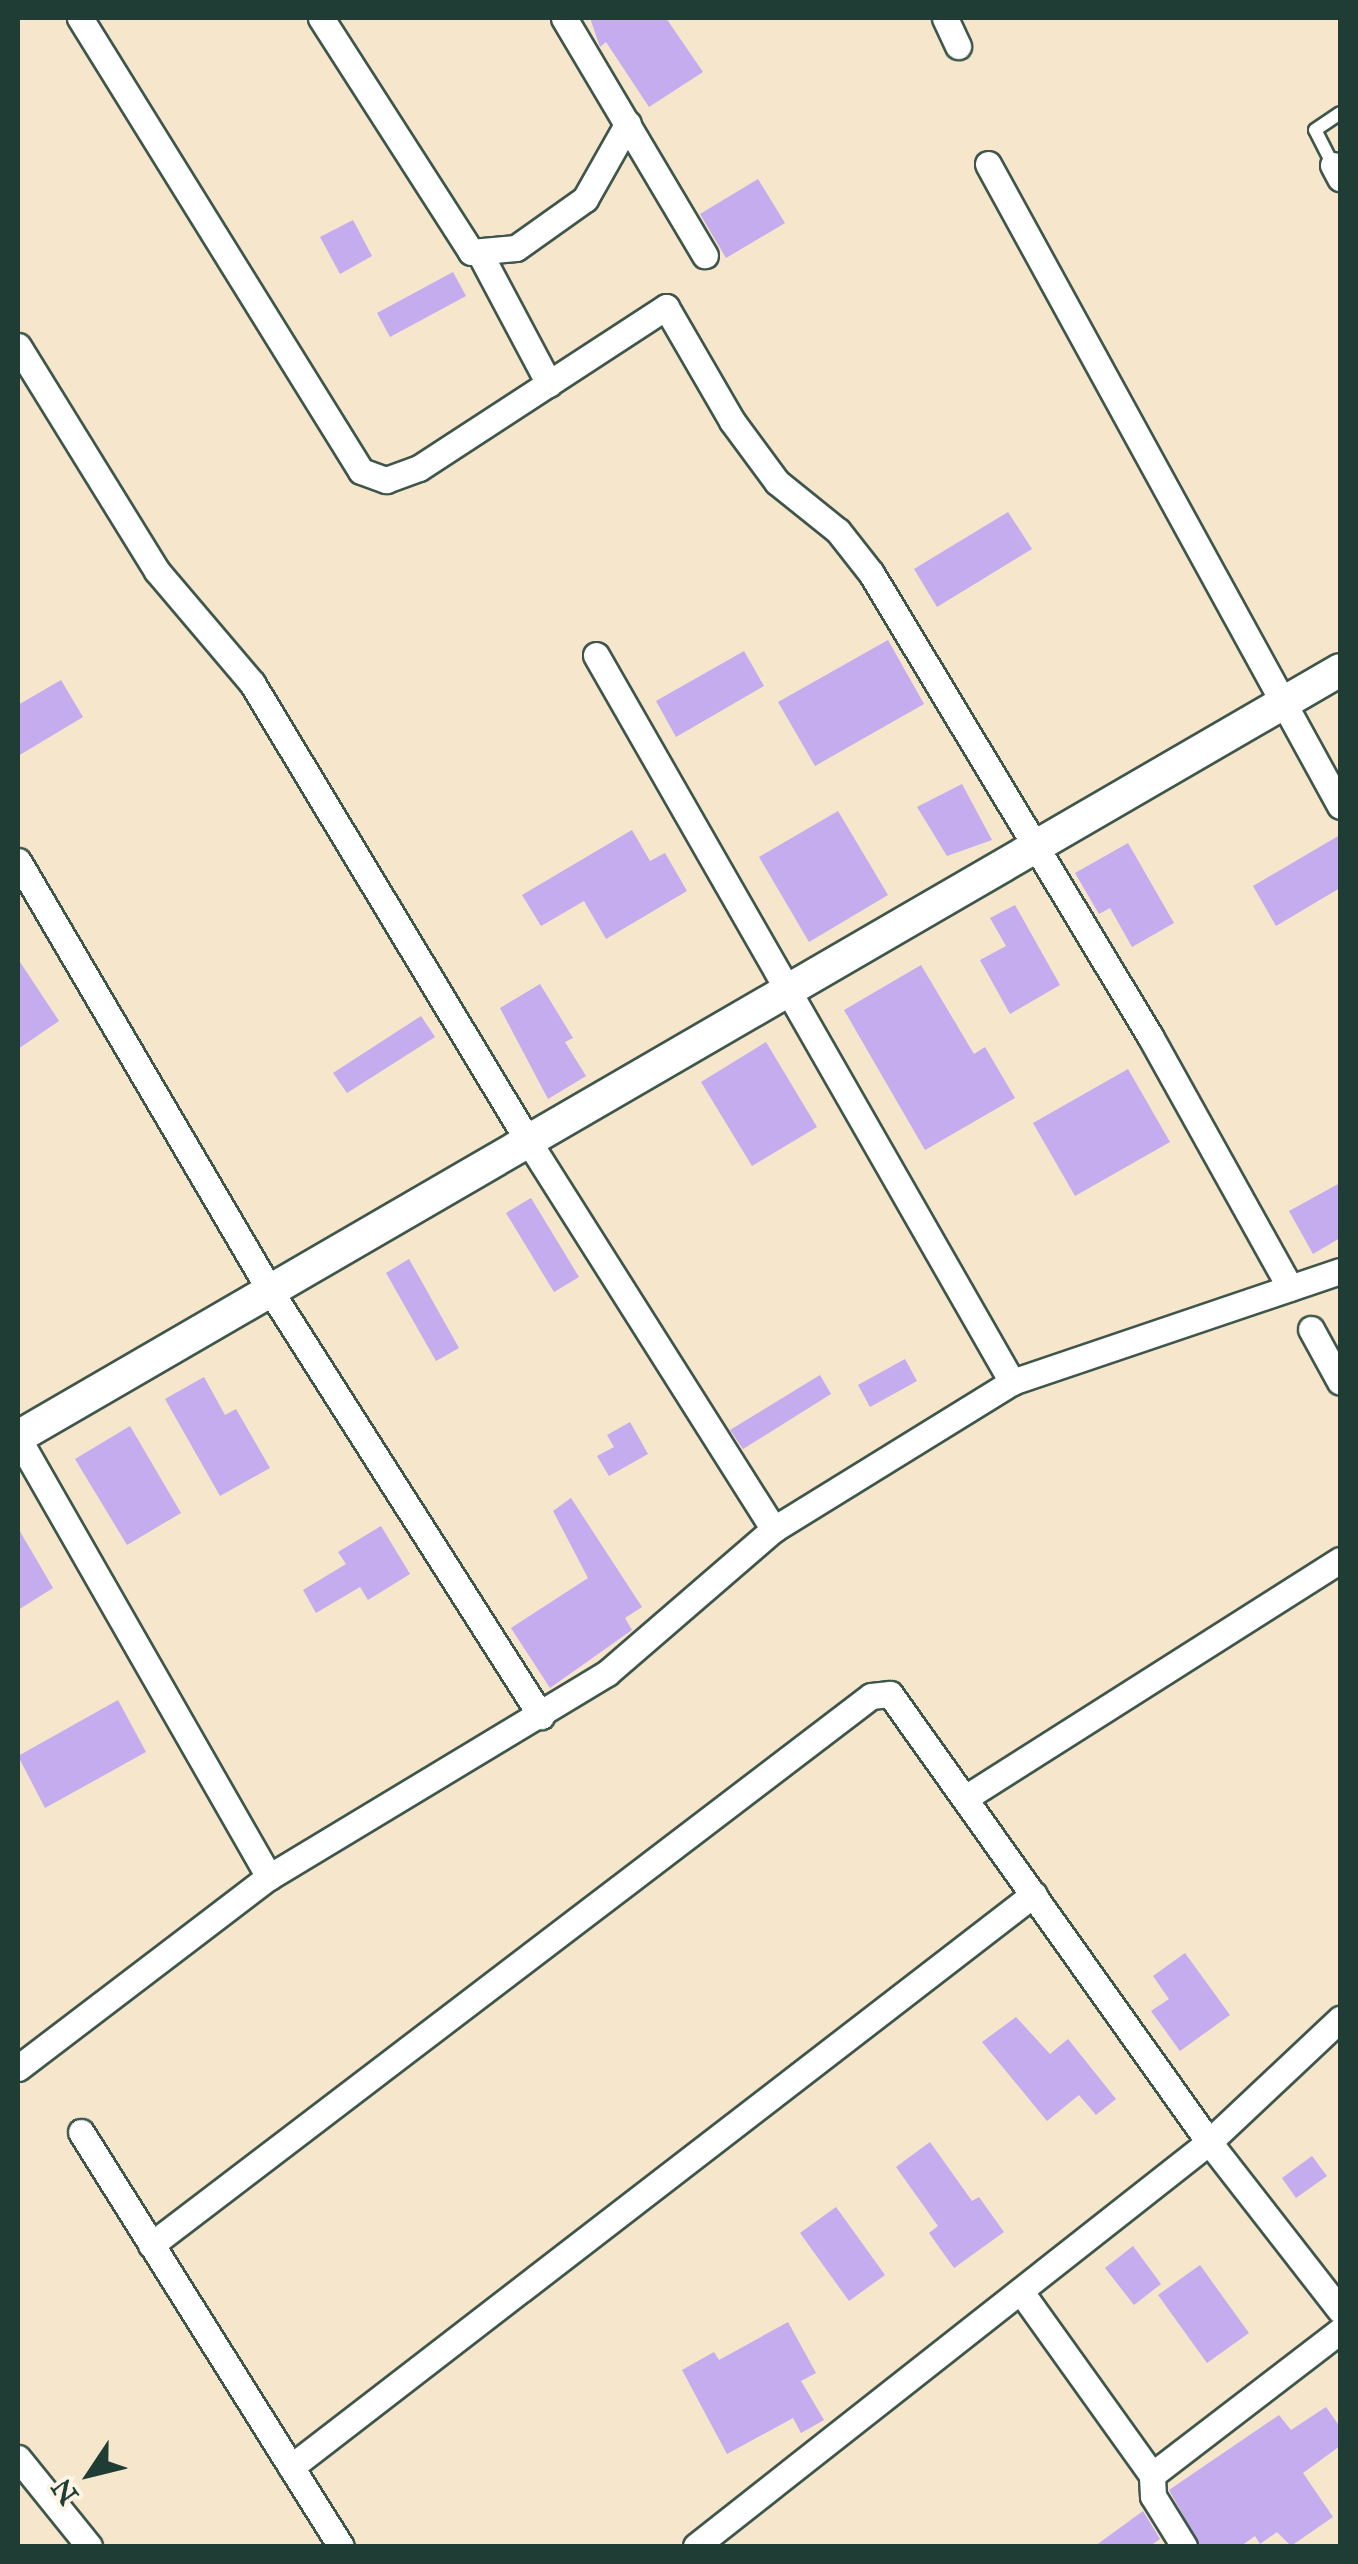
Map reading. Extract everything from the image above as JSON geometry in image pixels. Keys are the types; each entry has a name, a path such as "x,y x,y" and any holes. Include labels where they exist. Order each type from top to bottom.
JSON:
{"street":[{"path":"80,18 362,471 386,480 419,468 666,307 732,421 777,482 838,532 871,573 1034,842 1290,1288"},
{"path":"322,18 464,249 480,254 516,248 585,198 628,122"},
{"path":"564,18 705,255"},
{"path":"945,18 958,46"},
{"path":"988,164 1340,806"},
{"path":"480,254 549,384"},
{"path":"18,346 158,571 252,683 527,1139 774,1530"},
{"path":"596,656 791,986 1012,1382"},
{"path":"269,1877 18,1437 1034,842 1340,670"},
{"path":"18,862 270,1292 540,1716"},
{"path":"18,2068 269,1877 607,1674 774,1530 1012,1382 1340,1271"},
{"path":"1311,1328 1340,1382"},
{"path":"965,1798 1340,1560"},
{"path":"151,2244 871,1696 890,1694 1209,2142 1340,2310"},
{"path":"291,2467 1034,1894"},
{"path":"696,2546 1209,2142 1340,2019"},
{"path":"80,2132 341,2546"},
{"path":"1022,2292 1152,2475 1153,2496 1184,2546"},
{"path":"1152,2475 1340,2332"},
{"path":"18,2458 88,2546"}],"lane":[{"path":"1337,172 1315,130 1340,112"}],"building":[{"path":"590,18 666,18 703,72 649,107 606,42 600,47"},
{"path":"758,179 785,223 726,258 700,214"},
{"path":"353,220 372,256 340,274 320,237"},
{"path":"453,272 466,296 390,337 377,313"},
{"path":"1008,512 1032,549 937,607 914,569"},
{"path":"888,640 924,704 815,766 778,702"},
{"path":"744,651 764,686 676,737 656,701"},
{"path":"61,680 83,717 18,756 18,705"},
{"path":"962,784 992,840 947,856 917,807"},
{"path":"838,811 888,895 809,942 759,857"},
{"path":"632,830 650,861 665,853 687,891 606,939 584,901 541,926 522,895"},
{"path":"1340,835 1340,888 1276,926 1253,886"},
{"path":"1128,843 1174,923 1132,947 1110,908 1099,914 1075,873"},
{"path":"1015,905 1060,985 1010,1014 980,960 1006,946 990,918"},
{"path":"18,959 59,1021 18,1049"},
{"path":"921,965 974,1054 985,1047 1015,1098 925,1150 844,1010"},
{"path":"540,984 573,1038 565,1042 586,1076 548,1099 500,1008"},
{"path":"421,1016 435,1037 347,1093 333,1073"},
{"path":"766,1042 817,1127 752,1166 701,1082"},
{"path":"1128,1069 1170,1142 1075,1196 1033,1123"},
{"path":"1340,1183 1340,1238 1313,1254 1289,1211"},
{"path":"531,1198 579,1277 554,1292 506,1213"},
{"path":"409,1259 459,1348 436,1361 386,1273"},
{"path":"905,1359 917,1381 870,1407 858,1385"},
{"path":"820,1375 831,1394 743,1449 730,1430"},
{"path":"204,1377 225,1415 236,1409 270,1468 220,1496 165,1399"},
{"path":"630,1422 648,1454 609,1476 597,1456 614,1447 607,1435"},
{"path":"130,1426 181,1513 127,1545 75,1459"},
{"path":"571,1498 642,1607 625,1618 632,1630 550,1688 511,1628 588,1578 553,1511"},
{"path":"381,1526 410,1574 368,1600 360,1587 316,1613 303,1590 346,1564 338,1552"},
{"path":"18,1528 53,1588 18,1610"},
{"path":"118,1700 146,1752 45,1808 18,1756"},
{"path":"1185,1953 1230,2015 1180,2051 1151,2011 1169,1999 1153,1976"},
{"path":"1016,2017 1050,2054 1068,2039 1116,2099 1096,2115 1079,2095 1047,2121 982,2042"},
{"path":"930,2142 972,2201 979,2197 1004,2232 954,2268 929,2233 938,2226 896,2167"},
{"path":"1312,2156 1327,2176 1296,2198 1282,2178"},
{"path":"836,2207 885,2275 849,2301 800,2233"},
{"path":"1133,2246 1161,2284 1134,2305 1105,2268"},
{"path":"1200,2265 1249,2333 1207,2363 1158,2295"},
{"path":"788,2322 816,2373 801,2381 824,2420 801,2433 793,2418 727,2454 682,2370 714,2352 719,2360"},
{"path":"1326,2407 1340,2427 1340,2446 1303,2473 1333,2517 1291,2546 1277,2532 1260,2544 1255,2536 1241,2546 1200,2546 1169,2490 1279,2415 1291,2430"},
{"path":"1143,2511 1160,2539 1150,2546 1095,2546"}]}
